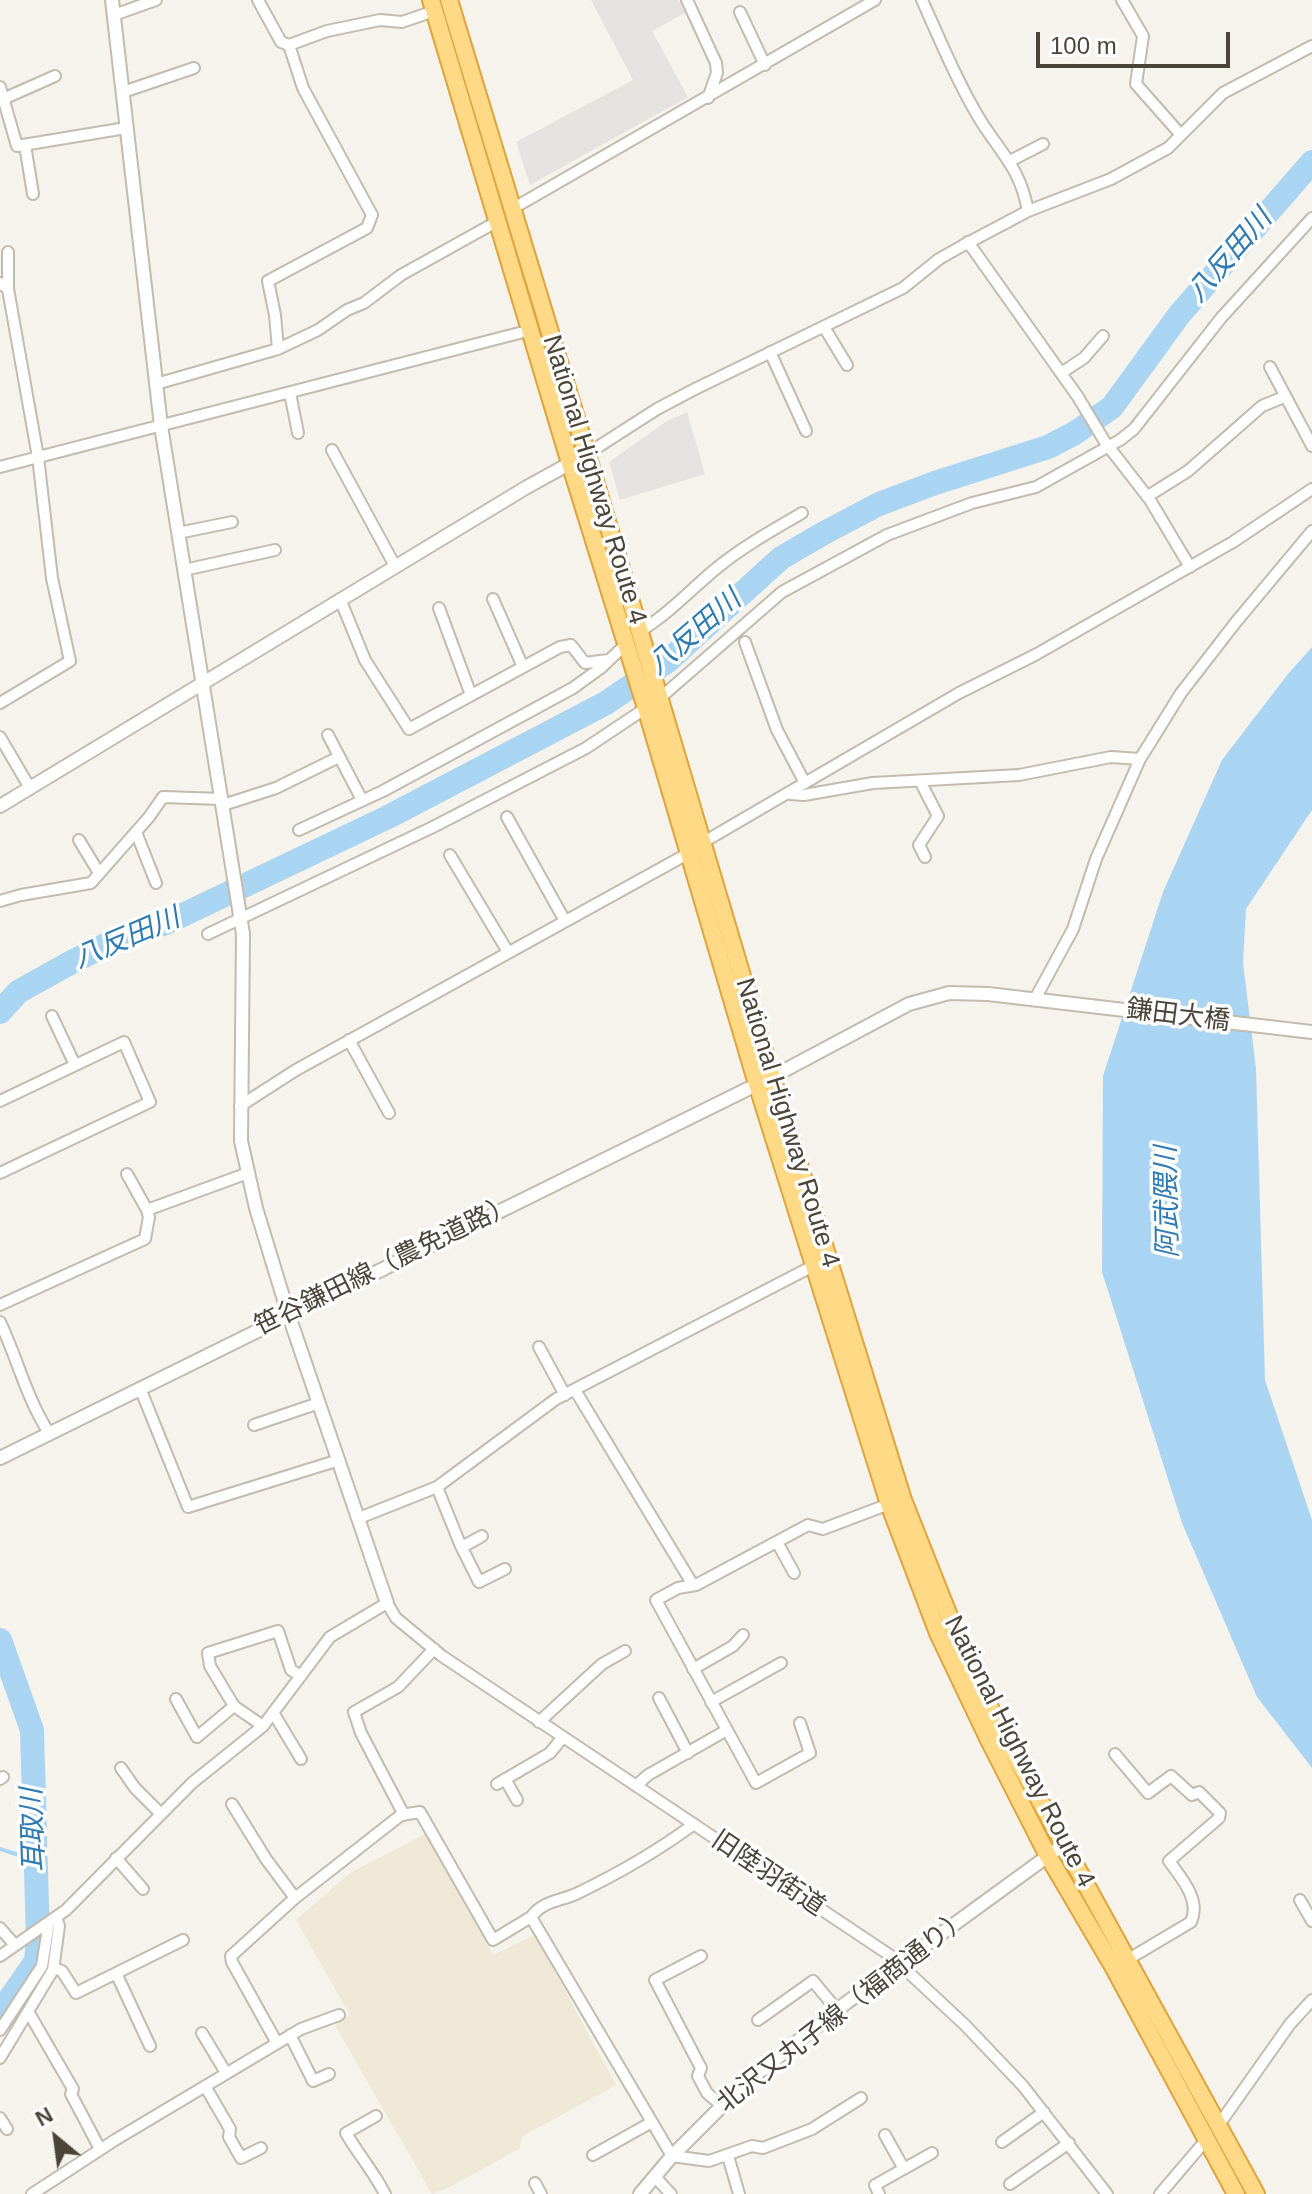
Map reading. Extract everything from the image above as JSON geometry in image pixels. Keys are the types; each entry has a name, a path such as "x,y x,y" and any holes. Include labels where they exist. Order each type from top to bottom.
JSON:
{"highway":[{"name":"National Highway Route 4","path":"449,0 587,454 634,642"},
{"name":"National Highway Route 4","path":"432,6 570,463 652,699 764,1081 813,1266 889,1504 938,1633 988,1738 1047,1854 1114,1968 1236,2194"},
{"name":"National Highway Route 4","path":"764,1081 903,1500 966,1659 1063,1845 1256,2194"}],"street":[{"path":"0,1956 50,1922 192,1783 263,1726 330,1637 387,1603 288,1313 256,1208 241,1141 243,934 161,426 112,0"},
{"path":"114,15 156,0"},
{"path":"258,0 281,42 289,45 327,31 380,20 402,22 432,6"},
{"path":"687,0 716,63 717,73 708,98"},
{"path":"512,209 875,0"},
{"path":"922,0 981,122 1010,161 1024,189 1028,211"},
{"path":"1122,0 1143,36 1136,84 1181,135"},
{"path":"740,12 765,65"},
{"path":"278,349 268,281 367,228 372,215 303,88 289,45"},
{"path":"0,806 657,409 903,288 939,259 1028,211 1111,179 1168,148 1223,93 1312,46"},
{"path":"123,92 194,68"},
{"path":"3,99 55,76"},
{"path":"0,87 17,146 126,128"},
{"path":"1010,161 1043,144"},
{"path":"25,145 33,194"},
{"path":"208,934 240,916 433,827 586,748 652,699 782,592 887,535 972,503 1036,487 1134,429 1221,318 1312,218"},
{"path":"156,384 278,349 318,330 347,310 364,303 401,275 498,221"},
{"path":"968,242 1078,397 1106,444 1148,496 1190,567"},
{"path":"0,703 70,661 52,578 38,457 2,285 8,252"},
{"path":"824,327 847,365"},
{"path":"0,453 2,467 531,330"},
{"path":"1061,373 1084,358 1103,336"},
{"path":"770,352 806,431"},
{"path":"1270,367 1312,446"},
{"path":"290,393 298,433"},
{"path":"1148,496 1188,471 1262,406 1284,397"},
{"path":"332,450 395,566"},
{"path":"240,1106 349,1040 696,848 959,693 1035,655 1190,567 1312,489"},
{"path":"299,830 383,791 573,688 634,642 715,569 749,543 802,513"},
{"path":"178,533 232,522"},
{"path":"1039,1000 1073,929 1096,859 1140,759 1190,681 1312,531"},
{"path":"184,570 275,550"},
{"path":"340,599 365,660 409,729 560,647 571,645 585,663 608,660"},
{"path":"493,599 523,667"},
{"path":"439,608 471,695"},
{"path":"745,642 777,730 805,783"},
{"path":"328,735 362,800"},
{"path":"0,737 30,788"},
{"path":"0,901 91,883 163,797 223,802 276,788 339,757"},
{"path":"788,793 804,795 873,783 1019,775 1111,757 1140,759"},
{"path":"920,781 938,816 919,845 925,857"},
{"path":"507,817 565,921"},
{"path":"136,832 156,883"},
{"path":"79,840 99,873"},
{"path":"450,855 508,952"},
{"name":"鎌田大橋","path":"764,1081 885,1015 949,993 969,992 1312,1032"},
{"path":"52,1016 75,1065"},
{"path":"349,1040 389,1113"},
{"path":"0,1101 124,1042 150,1102 0,1173"},
{"name":"笹谷鎌田線（農免道路）","path":"0,1458 288,1313 764,1081"},
{"path":"147,1210 248,1173"},
{"path":"0,1305 145,1239 149,1217 127,1174"},
{"path":"359,1518 437,1487 499,1439 570,1393 813,1266"},
{"path":"0,1322 11,1344 33,1409 49,1433"},
{"path":"539,1347 693,1585"},
{"path":"140,1388 188,1507 339,1460"},
{"path":"254,1425 319,1403"},
{"path":"437,1487 479,1582 505,1569"},
{"path":"800,1723 810,1753 756,1783 656,1600 678,1588 693,1585 808,1525 823,1529 889,1504"},
{"path":"462,1547 482,1536"},
{"path":"777,1542 794,1573"},
{"name":"旧陸羽街道","path":"387,1603 396,1618 434,1649 891,1956 965,2025 1023,2086 1069,2143 1102,2192"},
{"path":"263,1726 234,1706 210,1666 208,1653 278,1631 291,1670 301,1676"},
{"path":"693,1669 733,1646 743,1635"},
{"path":"404,1815 361,1733 354,1712 398,1687 434,1649"},
{"path":"539,1722 602,1664 625,1651"},
{"path":"711,1702 781,1663"},
{"path":"659,1698 688,1753"},
{"path":"176,1699 197,1737 234,1706"},
{"path":"274,1714 301,1759"},
{"path":"637,1785 648,1775 727,1730"},
{"path":"517,1800 501,1781 550,1753 563,1737"},
{"path":"1115,1754 1148,1793 1171,1776 1192,1795 1199,1792 1220,1813 1219,1818 1169,1861 1191,1895 1196,1912 1191,1922 1127,1960"},
{"path":"121,1768 135,1788 160,1813"},
{"path":"232,1804 295,1898"},
{"path":"277,2043 231,1956 295,1898 404,1815 420,1812 493,1940 531,1917 540,1906 576,1894 694,1824"},
{"name":"北沢又丸子線（福商通り）","path":"640,2194 721,2105 837,2010 1063,1845"},
{"path":"116,1858 143,1889"},
{"path":"1300,1900 1312,1921"},
{"path":"531,1917 672,2156 709,2161 752,2146 763,2148 801,2133 861,2098"},
{"path":"0,2058 54,1968 59,1926 50,1922"},
{"path":"0,2030 42,1966 50,1922"},
{"path":"0,1928 16,1943"},
{"path":"54,1968 62,1971 76,1993 183,1940"},
{"path":"701,1956 655,1980 701,2068 698,2076 707,2093 721,2105"},
{"path":"116,1973 150,2046"},
{"path":"758,2020 813,1981 837,2010"},
{"path":"1218,2126 1282,2034 1312,2000"},
{"path":"29,2013 73,2089 71,2094 100,2149"},
{"path":"32,2194 100,2149 290,2035 339,2015"},
{"path":"202,2033 226,2073"},
{"path":"290,2035 313,2081 329,2074"},
{"path":"205,2086 230,2129 229,2137 241,2158 261,2148"},
{"path":"1002,2142 1044,2112"},
{"path":"376,2116 346,2133 381,2193"},
{"path":"0,2118 7,2129"},
{"path":"593,2155 652,2122"},
{"path":"885,2135 904,2169"},
{"path":"1160,2194 1206,2140"},
{"path":"1010,2184 1069,2143"},
{"path":"879,2194 875,2185 932,2153"},
{"path":"728,2156 739,2194"},
{"path":"655,2177 671,2194"},
{"path":"535,2183 541,2194"}],"shaded area":[{"path":"591,0 678,0 685,13 652,31 688,97 530,185 516,142 633,80"},
{"path":"687,412 705,474 620,500 609,462 667,421"},
{"path":"425,1834 493,1955 535,1935 616,2085 523,2136 519,2149 432,2194 335,2025 350,2015 296,1920 350,1873"}],"water":[{"name":"阿武隈川","path":"1312,647 1312,810 1246,909 1243,963 1256,1069 1265,1380 1312,1520 1312,1768 1257,1697 1182,1523 1102,1272 1103,1076 1163,892 1222,760"}],"waterway":[{"name":"八反田川","path":"0,1012 18,992 70,963 121,937 166,923 388,817 606,703 669,660 781,558 824,533 879,504 1048,447 1075,433 1112,407 1179,315 1312,162"},
{"name":"耳取川","path":"0,1640 32,1730 38,1941 36,1961 0,2013"},
{"path":"0,1849 34,1860"}]}
